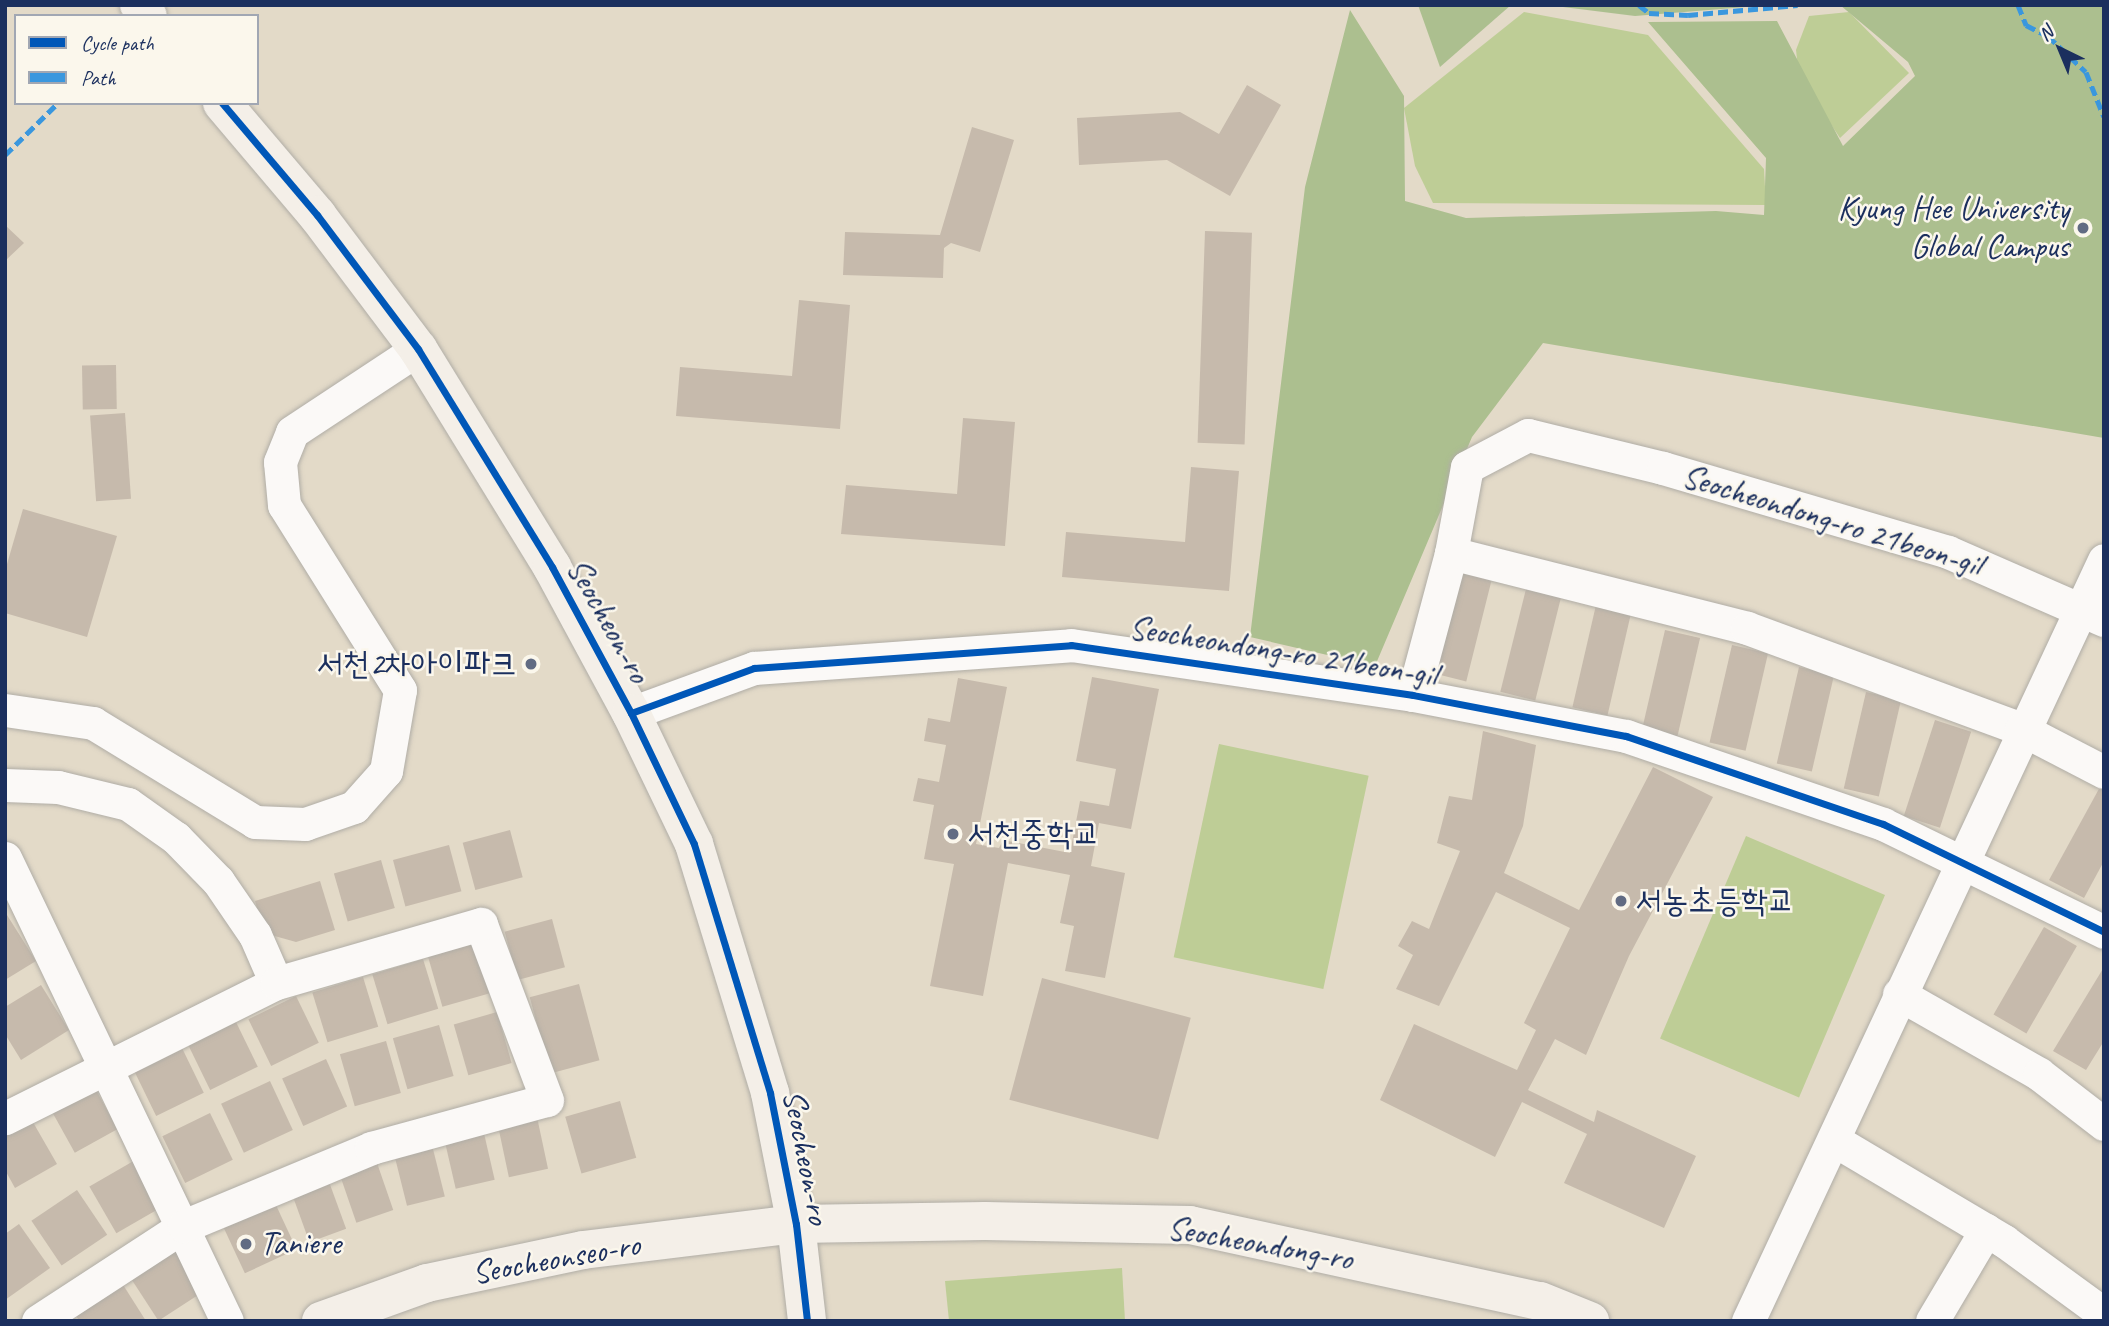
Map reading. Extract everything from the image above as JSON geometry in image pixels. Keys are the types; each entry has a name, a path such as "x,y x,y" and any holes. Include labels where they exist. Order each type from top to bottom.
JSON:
{"street":[{"name":"Seocheon-ro","path":"224,105 317,215 418,349 552,567 631,713 694,845 770,1093 796,1224 807,1321"},
{"path":"5,710 93,723 255,822 306,824 354,807 386,771 400,690 284,505 280,463 292,432 418,349"},
{"name":"Seocheondong-ro 21beon-gil","path":"1413,695 1451,553 1466,467 1528,435 1663,468 1948,552 2092,614"},
{"path":"1451,553 1747,628 2021,729 2104,772"},
{"path":"1748,1321 1834,1140 2021,729 2092,614 2104,560"},
{"name":"Seocheondong-ro 21beon-gil","path":"631,713 754,668 1071,645 1413,695 1626,736 1883,824 2104,932"},
{"path":"5,785 58,787 128,804 176,838 218,881 255,935 276,983"},
{"path":"5,858 15,904 106,1065 227,1321"},
{"path":"5,1118 106,1065 276,983 481,924 547,1100 371,1148 184,1227 38,1321"},
{"path":"1899,994 2039,1074 2104,1124"},
{"path":"1834,1140 1986,1230 2104,1314"},
{"name":"Seocheondong-ro","path":"796,1224 985,1221 1190,1225 1540,1301 1590,1321"},
{"name":"Seocheonseo-ro","path":"321,1321 427,1283 583,1250 796,1224"},
{"path":"1932,1321 1986,1230"}],"green space":[{"path":"1418,5 1511,5 1440,67"},
{"path":"1547,5 1770,5 1635,16"},
{"path":"1840,5 2104,5 2104,438 1543,343 1472,437 1375,666 1250,637 1305,187 1350,10 1404,96 1405,201 1466,218 1716,211 1764,215 1766,158 1648,22 1777,21 1843,146 1915,76 1908,62"},
{"path":"1524,12 1648,35 1764,169 1766,205 1433,203 1415,166 1404,108"},
{"path":"1849,12 1909,73 1840,138 1799,76 1796,50 1809,16"},
{"path":"1219,744 1369,776 1323,989 1174,957"},
{"path":"1746,836 1885,895 1799,1098 1660,1039"},
{"path":"1122,1268 1125,1321 949,1321 945,1281"}],"building":[{"path":"1247,85 1281,105 1230,196 1167,160 1079,165 1077,118 1180,112 1219,134"},
{"path":"972,127 1014,140 980,252 951,243 944,248 943,278 843,275 845,232 940,235"},
{"path":"5,225 24,243 5,261"},
{"path":"1205,231 1252,233 1245,445 1198,443"},
{"path":"799,300 850,305 840,429 676,416 680,367 792,376"},
{"path":"116,365 117,409 83,410 82,366"},
{"path":"125,413 131,499 96,501 90,415"},
{"path":"963,418 1015,422 1005,546 841,534 846,485 957,494"},
{"path":"1191,467 1239,471 1229,591 1062,577 1066,532 1185,542"},
{"path":"23,509 117,536 87,637 5,613 5,571"},
{"path":"1457,570 1492,579 1466,682 1431,673"},
{"path":"1526,589 1561,598 1535,701 1500,692"},
{"path":"1596,605 1631,613 1607,715 1572,707"},
{"path":"1665,630 1700,638 1676,740 1641,732"},
{"path":"1732,645 1768,653 1746,751 1710,742"},
{"path":"1799,667 1834,675 1812,772 1777,763"},
{"name":"서천중학교","path":"1092,677 1159,689 1131,829 1099,823 1091,866 1125,873 1105,978 1065,971 1074,926 1060,923 1070,875 1008,863 983,996 930,986 954,864 924,859 934,805 913,801 918,778 939,782 946,745 924,741 928,718 950,722 958,678 1007,687 976,844 999,848 1003,840 1070,853 1080,801 1109,806 1116,769 1076,761"},
{"path":"1866,692 1901,700 1879,797 1844,788"},
{"path":"1935,720 1971,732 1940,828 1904,816"},
{"name":"서농초등학교","path":"1483,731 1536,745 1523,826 1504,873 1579,910 1653,767 1713,797 1629,956 1586,1055 1555,1039 1528,1090 1594,1122 1597,1110 1696,1156 1664,1228 1564,1183 1587,1134 1522,1102 1495,1157 1380,1100 1414,1024 1517,1070 1536,1030 1524,1023 1570,928 1496,892 1439,1006 1396,989 1413,955 1398,946 1412,921 1429,929 1460,851 1437,843 1449,796 1472,800"},
{"path":"2100,787 2104,789 2104,861 2084,898 2049,880"},
{"path":"510,830 523,877 475,890 463,843"},
{"path":"449,845 461,891 405,906 393,860"},
{"path":"381,860 395,908 348,922 334,874"},
{"path":"320,881 335,930 296,942 264,933 255,901"},
{"path":"7,915 36,961 5,980 5,916"},
{"path":"552,919 565,967 518,980 505,932"},
{"path":"2044,927 2077,946 2026,1033 1994,1014"},
{"path":"480,942 494,992 442,1007 428,957"},
{"path":"423,959 438,1009 388,1024 372,974"},
{"path":"2104,967 2104,1041 2086,1070 2053,1051"},
{"path":"363,977 378,1027 328,1042 312,992"},
{"path":"1042,978 1191,1018 1158,1140 1009,1100"},
{"path":"579,984 599,1060 550,1074 530,997"},
{"path":"41,985 69,1030 21,1060 5,1034 5,1007"},
{"path":"296,996 319,1043 271,1066 248,1019"},
{"path":"497,1012 512,1063 468,1075 454,1024"},
{"path":"235,1020 258,1067 210,1090 187,1043"},
{"path":"439,1025 454,1076 407,1089 393,1038"},
{"path":"386,1041 401,1093 355,1106 340,1054"},
{"path":"181,1046 204,1093 156,1116 133,1069"},
{"path":"326,1059 347,1107 303,1126 282,1079"},
{"path":"91,1081 118,1129 75,1153 48,1105"},
{"path":"270,1081 293,1130 244,1153 221,1104"},
{"path":"620,1101 636,1158 581,1173 565,1117"},
{"path":"210,1113 233,1160 185,1183 162,1136"},
{"path":"30,1117 57,1164 15,1188 5,1170 5,1131"},
{"path":"537,1117 548,1169 509,1177 498,1125"},
{"path":"483,1129 495,1180 456,1189 444,1138"},
{"path":"432,1145 445,1196 407,1206 394,1154"},
{"path":"137,1159 164,1206 116,1233 89,1186"},
{"path":"376,1160 393,1210 356,1223 339,1173"},
{"path":"328,1179 346,1229 309,1242 291,1192"},
{"path":"77,1190 107,1235 62,1266 31,1221"},
{"path":"275,1203 297,1249 245,1273 223,1227"},
{"path":"19,1224 50,1268 5,1300 5,1234"},
{"path":"176,1245 205,1290 158,1321 129,1275"},
{"path":"120,1280 146,1321 79,1321 73,1310"}],"marked path":[{"path":"1639,5 1649,13 1688,15 1798,5"},
{"path":"2018,5 2026,25 2048,36 2086,72 2104,117"},
{"path":"5,155 56,105"}],"cycle path":[{"path":"224,105 317,215 418,349 552,567 631,713 694,844 770,1093 796,1224 807,1321"},
{"path":"631,713 754,668 1071,645 1413,695 1626,736 1883,824 2104,932"}],"place":[{"name":"Kyung Hee University Global Campus","path":"2083,228"},
{"name":"서천2차아이파크","path":"531,664"},
{"name":"서천중학교","path":"953,834"},
{"name":"서농초등학교","path":"1621,901"},
{"name":"Taniere","path":"246,1244"}]}
